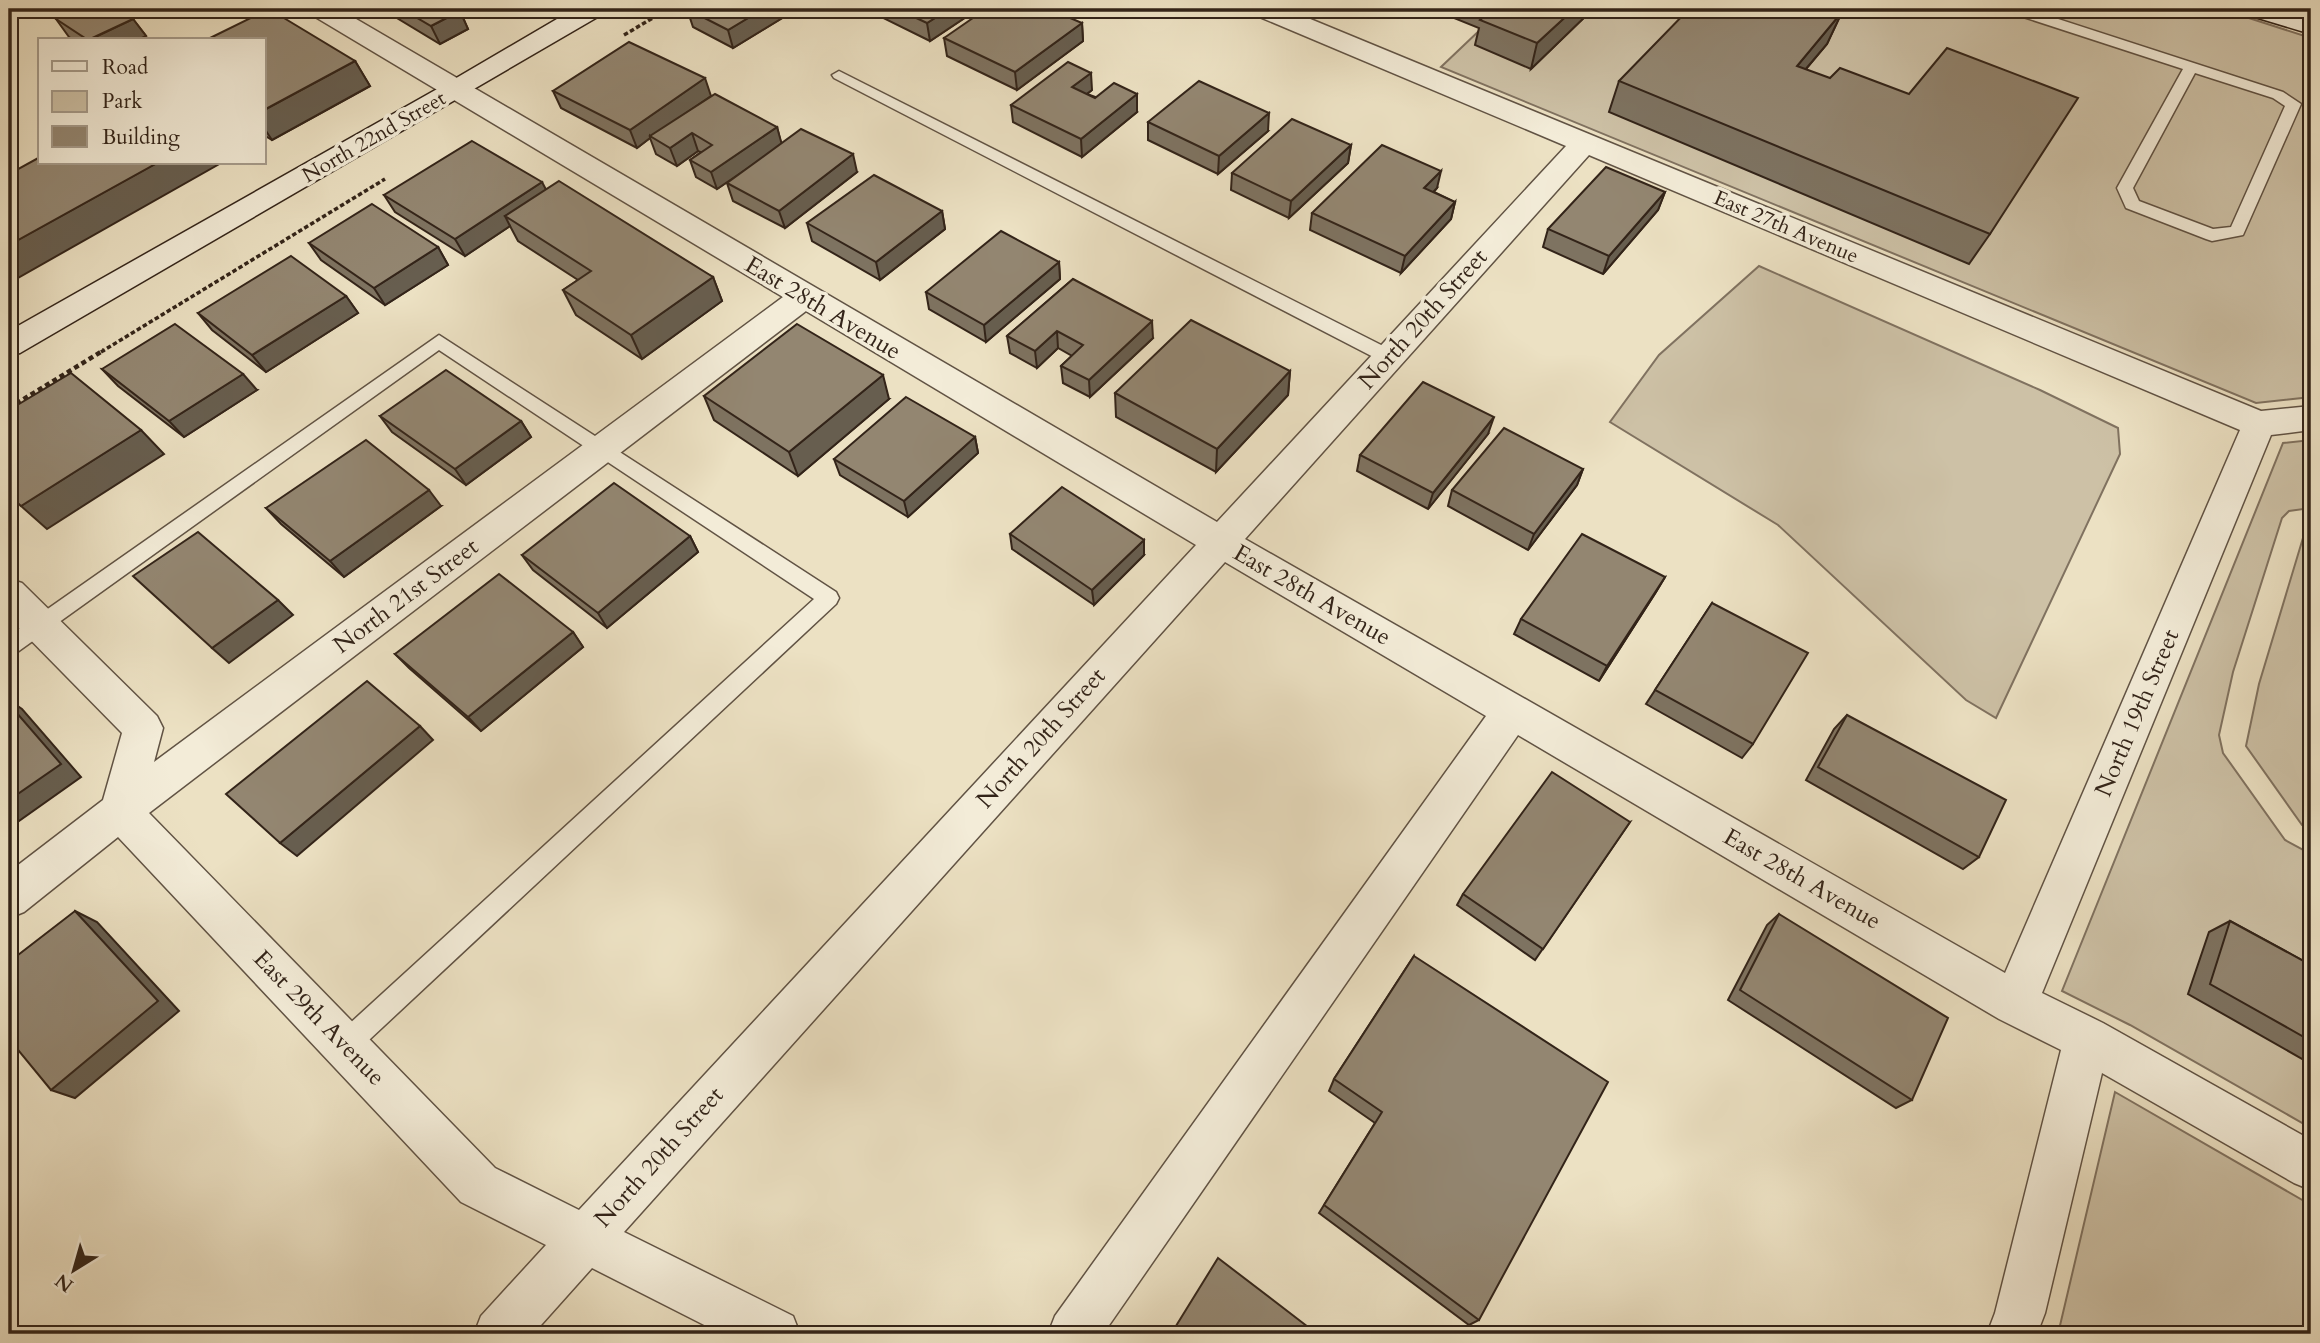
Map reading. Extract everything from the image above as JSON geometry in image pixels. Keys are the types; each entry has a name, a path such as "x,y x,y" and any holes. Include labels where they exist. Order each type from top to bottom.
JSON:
{"street":[{"name":"East 28th Avenue","path":"321,9 1219,541 2015,1003 2087,1039 2311,1166"},
{"name":"North 22nd Street","path":"9,345 456,90 592,9"},
{"name":"East 27th Avenue","path":"1264,9 2259,424 2311,418"},
{"path":"2257,9 2311,26"},
{"name":"North 20th Street","path":"499,1334 1584,143"},
{"name":"North 21st Street","path":"9,898 120,811 804,297"},
{"name":"North 19th Street","path":"2015,1003 2259,424"},
{"path":"9,594 25,636 143,728 120,811"},
{"path":"1073,1334 1512,711"},
{"name":"East 29th Avenue","path":"120,811 478,1185 775,1334"},
{"path":"2012,1334 2023,1300 2087,1039"}],"lane":[{"path":"2012,9 2278,95 2293,104 2237,231 2212,235 2132,204 2124,188 2191,67"},
{"path":"839,75 1389,357"},
{"path":"25,636 439,341 829,598 345,1045"}],"path":[{"path":"9,408 393,174"}],"green space":[{"path":"1502,9 2221,9 2311,38 2311,397 2256,403 1441,67"},
{"path":"1759,266 2040,390 2118,428 2120,454 1996,718 1966,700 1778,525 1610,422 1659,355"},
{"path":"2311,440 2311,508 2289,511 2282,518 2233,672 2219,735 2223,753 2285,840 2311,854 2311,1128 2130,1025 2062,991 2283,443"},
{"path":"2306,528 2311,528 2311,830 2302,825 2246,746 2259,684"},
{"path":"2115,1092 2311,1205 2311,1334 2058,1334"}],"building":[{"path":"78,9 117,9 133,19 92,38 85,38 56,19"},
{"path":"269,9 355,61 266,109 266,38 210,38"},
{"path":"402,9 456,9 460,11 431,26"},
{"path":"687,9 763,9 728,30"},
{"path":"897,9 949,9 927,23"},
{"path":"986,9 1049,9 1082,23 1015,72 944,38"},
{"path":"1493,9 1574,9 1537,43 1480,20"},
{"path":"1689,9 1833,9 1842,12 1797,66 1830,78 1840,68 1909,94 1947,48 2078,98 1990,234 1619,81"},
{"path":"629,42 705,78 630,130 553,91"},
{"path":"1068,62 1091,73 1072,87 1095,98 1114,83 1137,94 1081,139 1011,105"},
{"path":"1199,81 1269,113 1219,156 1148,122"},
{"path":"715,94 777,127 711,172 690,160 712,145 692,133 670,148 650,136"},
{"path":"1292,119 1351,145 1291,201 1232,173"},
{"path":"801,129 853,154 779,211 727,183"},
{"path":"472,141 542,182 455,239 384,195"},
{"path":"1382,145 1441,171 1424,188 1455,202 1405,256 1312,213"},
{"path":"38,158 38,164 155,164 9,245 9,174"},
{"path":"1606,167 1665,192 1609,256 1548,229"},
{"path":"874,175 942,211 876,262 807,223"},
{"path":"559,181 713,277 631,335 563,290 591,271 505,216"},
{"path":"372,204 438,247 374,288 309,243"},
{"path":"1001,231 1059,262 984,325 926,292"},
{"path":"291,256 346,296 252,355 198,313"},
{"path":"1073,279 1152,321 1089,380 1061,366 1083,345 1057,331 1035,351 1007,336"},
{"path":"1191,320 1290,371 1217,449 1115,393"},
{"path":"175,324 243,374 169,421 102,369"},
{"path":"797,324 883,375 789,452 704,396"},
{"path":"446,370 521,421 455,469 380,416"},
{"path":"71,373 141,430 21,506 9,495 9,410"},
{"path":"1423,382 1494,417 1433,493 1360,455"},
{"path":"906,397 975,437 904,501 834,459"},
{"path":"1504,428 1583,469 1534,534 1452,490"},
{"path":"366,440 429,490 330,561 266,508"},
{"path":"614,483 690,536 598,613 522,555"},
{"path":"1062,487 1144,540 1092,590 1010,534"},
{"path":"198,532 278,600 212,648 133,576"},
{"path":"1582,534 1665,577 1607,666 1521,619"},
{"path":"499,574 573,632 468,717 395,654"},
{"path":"1712,603 1808,653 1753,744 1655,690"},
{"path":"367,681 420,726 280,843 226,794"},
{"path":"9,704 61,764 9,800"},
{"path":"1847,715 2006,800 1979,857 1818,767"},
{"path":"1552,772 1630,822 1543,949 1463,894"},
{"path":"75,911 158,1001 51,1090 9,1039 9,962"},
{"path":"1779,914 1948,1018 1912,1100 1740,990"},
{"path":"2230,921 2311,965 2311,1041 2210,984"},
{"path":"1414,956 1608,1082 1479,1320 1324,1205 1382,1112 1334,1079"},
{"path":"1218,1258 1312,1330 1310,1334 1171,1334"}]}
